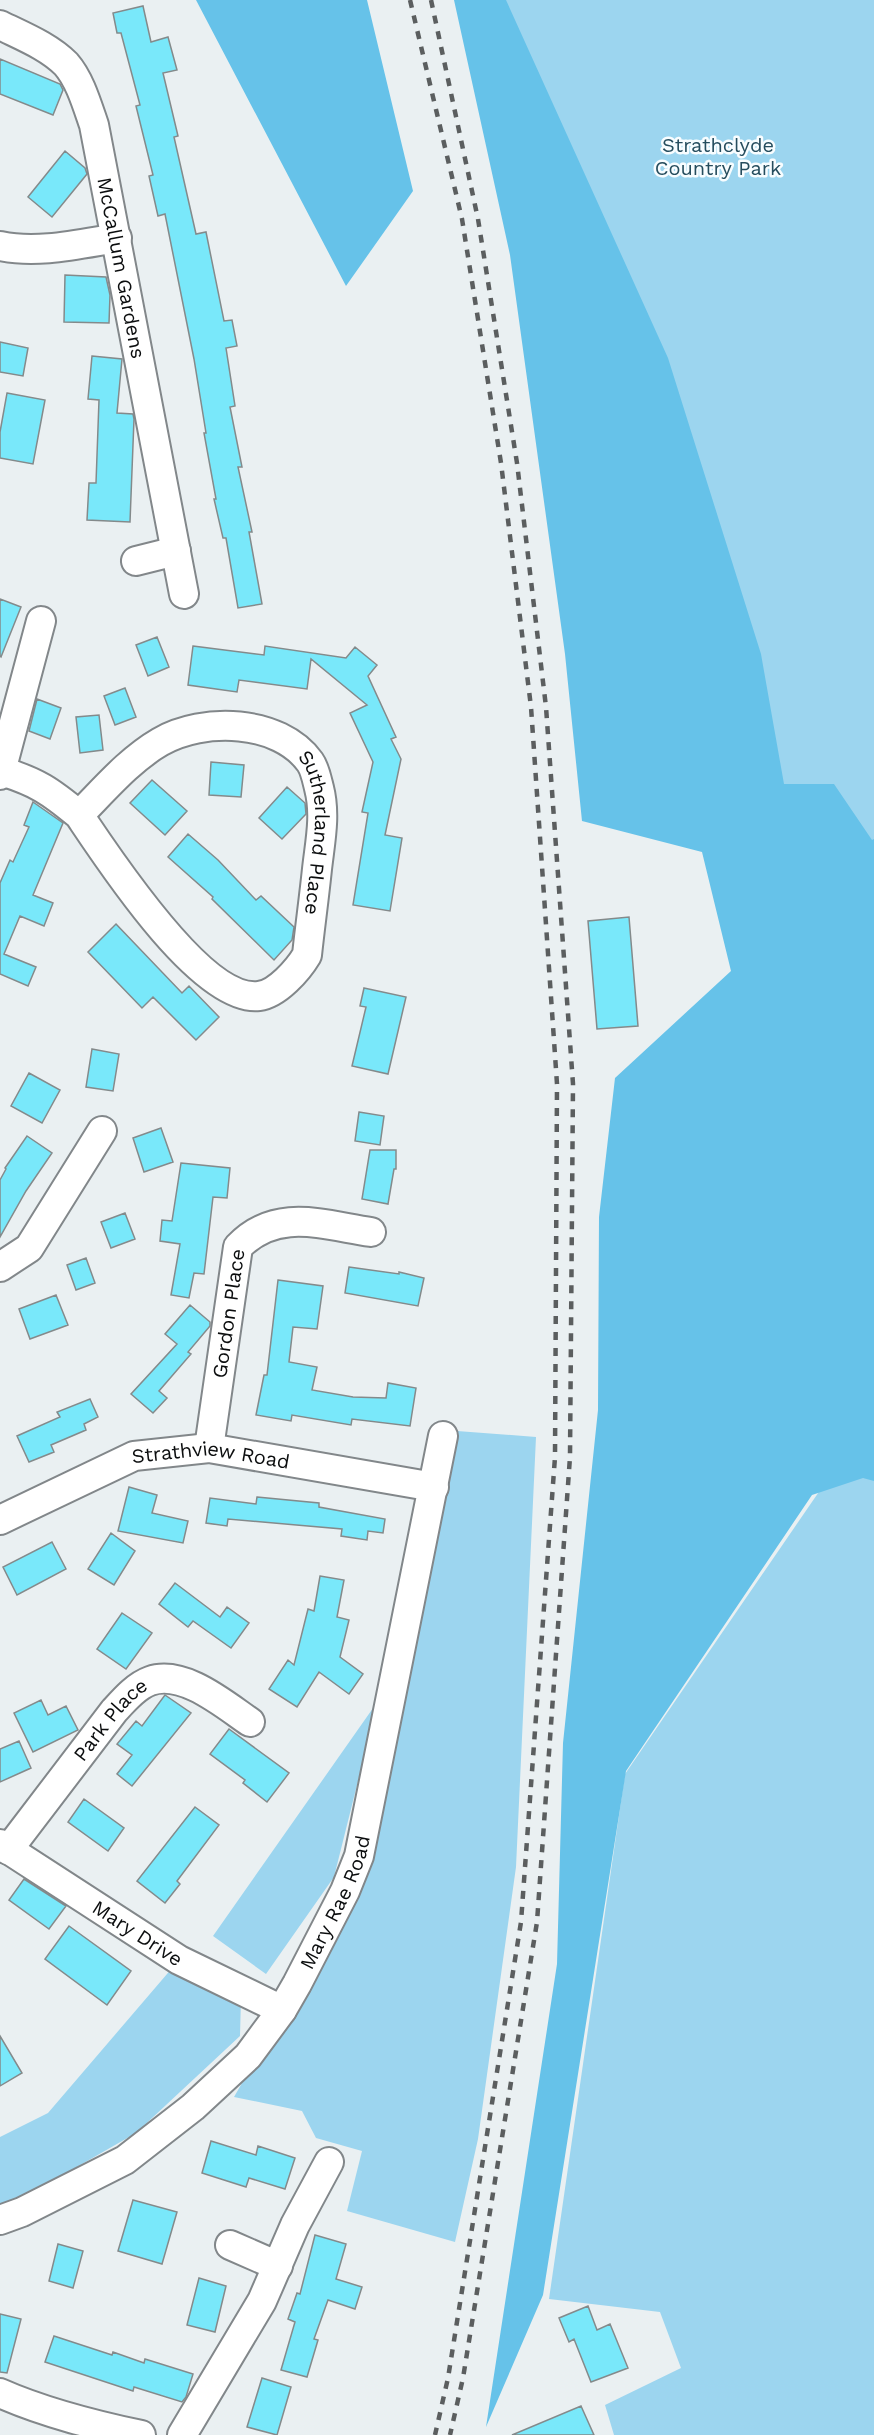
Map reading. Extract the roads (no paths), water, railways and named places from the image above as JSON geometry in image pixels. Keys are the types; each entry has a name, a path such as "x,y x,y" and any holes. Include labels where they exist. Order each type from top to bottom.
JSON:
{"street":[{"name":"McCallum Gardens","path":"0,25 43,46 66,65 83,94 94,125 184,594"},
{"path":"0,246 16,249 58,247 117,238"},
{"path":"136,561 176,551"},
{"path":"1,773 41,621"},
{"name":"Sutherland Place","path":"1,773 30,780 47,789 79,815 132,893 170,937 237,994 260,996 283,984 300,966 307,955 323,819 320,790 312,765 300,750 278,736 256,729 200,727 160,742 135,760 79,815"},
{"path":"0,1267 29,1248 102,1131"},
{"name":"Gordon Place","path":"209,1448 238,1247 249,1235 266,1226 289,1220 371,1232"},
{"name":"Mary Rae Road","path":"0,2220 22,2212 124,2160 193,2107 248,2056 282,2010 345,1891 359,1856 443,1436"},
{"name":"Strathview Road","path":"0,1520 134,1456 209,1448 434,1487"},
{"name":"Park Place","path":"4,1847 114,1711 130,1694 150,1681 167,1680 195,1685 250,1722"},
{"name":"Mary Drive","path":"4,1847 179,1960 282,2010"},
{"path":"182,2435 262,2301 295,2225 329,2162"},
{"path":"230,2245 278,2266"},
{"path":"0,2393 20,2402 102,2427 141,2435"}],"railway":[{"path":"410,0 462,219 501,463 531,707 557,1084 555,1457 521,1922 448,2378 435,2435"},
{"path":"431,0 478,219 517,463 546,707 573,1084 570,1457 537,1922 463,2378 450,2435"}],"park label":[{"name":"Strathclyde Country Park","path":"718,156"}]}
